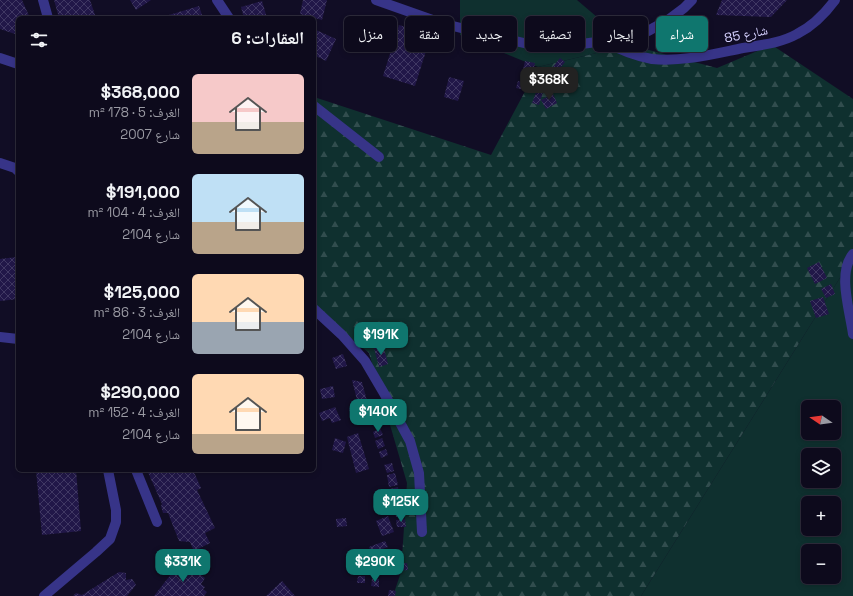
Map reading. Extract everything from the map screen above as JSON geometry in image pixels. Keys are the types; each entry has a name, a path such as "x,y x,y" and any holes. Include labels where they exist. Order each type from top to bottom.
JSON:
{"street":[{"path":"43,0 47,16"},
{"path":"217,0 228,16"},
{"path":"376,0 442,23 537,46 558,47 593,42"},
{"path":"648,32 668,20 692,0"},
{"name":"شارع 85","path":"631,52 651,58 674,60 695,58 774,42 795,35 814,25 825,14 835,0"},
{"path":"0,58 16,63"},
{"path":"316,108 379,156"},
{"path":"0,163 16,169"},
{"path":"853,254 849,259 845,271 845,285 853,334"},
{"path":"316,311 342,335 365,361 410,441 419,473 422,532"},
{"path":"0,338 16,339"},
{"path":"44,596 96,552 110,538 116,522 116,510 108,472"},
{"path":"137,472 157,522"}],"green space":[{"path":"460,0 577,0 596,16 593,16 593,52 601,52 538,67 501,52 517,52 517,16 462,16 462,36 460,35"},
{"path":"772,45 853,99 853,250 846,268 641,596 393,596 401,572 407,483 369,353 316,310 316,98 491,155 538,67 601,52 648,52 648,50 717,68"},
{"path":"853,250 853,596 641,596 846,268"}],"building":[{"path":"0,0 22,0 29,16 16,16 16,34 0,29"},
{"path":"54,0 90,0 95,16 58,16"},
{"path":"130,0 151,0 136,10"},
{"path":"303,0 327,0 322,20 316,18 316,16 300,14"},
{"path":"722,0 787,0 771,17 716,15"},
{"path":"262,1 266,16 243,16 241,7"},
{"path":"199,6 202,16 166,16"},
{"path":"399,25 405,27 405,52 426,52 415,86 383,76 391,52 397,52 397,31"},
{"path":"316,30 336,39 326,61 316,56"},
{"path":"560,58 565,62 554,76 549,72"},
{"path":"525,61 535,63 531,81 521,79"},
{"path":"573,69 576,78 565,81 563,73"},
{"path":"550,76 565,81 562,89 547,83"},
{"path":"449,77 464,81 458,101 444,97"},
{"path":"518,81 532,84 530,91 516,88"},
{"path":"538,87 544,89 539,105 532,103"},
{"path":"553,94 557,103 546,109 541,100"},
{"path":"16,257 16,299 0,301 0,259"},
{"path":"819,262 827,278 815,284 807,268"},
{"path":"831,284 835,294 826,298 821,289"},
{"path":"823,297 829,314 816,318 810,301"},
{"path":"383,345 388,364 379,367 374,348"},
{"path":"343,354 347,366 336,369 332,358"},
{"path":"352,380 362,382 367,401 357,400"},
{"path":"333,386 335,397 322,399 320,389"},
{"path":"364,405 366,417 352,421 349,408"},
{"path":"335,407 341,420 332,423 330,418 322,421 319,413"},
{"path":"380,428 383,435 375,438 373,432"},
{"path":"358,433 369,469 356,473 347,437"},
{"path":"335,438 346,442 343,453 332,450"},
{"path":"382,438 385,446 378,449 375,441"},
{"path":"386,449 388,455 381,458 379,452"},
{"path":"392,463 394,471 387,473 384,465"},
{"path":"36,472 76,472 81,531 42,535"},
{"path":"148,472 194,472 201,488 197,490 215,528 205,533 210,543 194,551 190,542 179,541 168,513 163,513 161,506 162,504"},
{"path":"395,473 398,485 389,487 387,475"},
{"path":"398,487 399,496 391,497 390,489"},
{"path":"401,498 403,505 393,507 392,499"},
{"path":"404,508 404,516 396,517 395,509"},
{"path":"388,516 394,532 382,536 376,521"},
{"path":"346,518 347,526 337,527 336,519"},
{"path":"405,519 406,527 397,527 396,520"},
{"path":"385,541 388,547 371,553 369,547"},
{"path":"386,551 389,558 377,563 374,555"},
{"path":"182,560 205,578 201,584 205,587 203,589 207,592 204,596 154,596"},
{"path":"390,561 392,566 380,571 378,565"},
{"path":"407,563 408,570 396,571 396,564"},
{"path":"119,572 126,573 126,580 132,579 136,585 127,596 73,596 76,593 82,595"},
{"path":"358,576 365,576 365,583 357,583"},
{"path":"372,579 379,579 379,587 371,586"},
{"path":"282,581 295,596 266,596"},
{"path":"389,590 396,591 395,596 388,596"}]}
